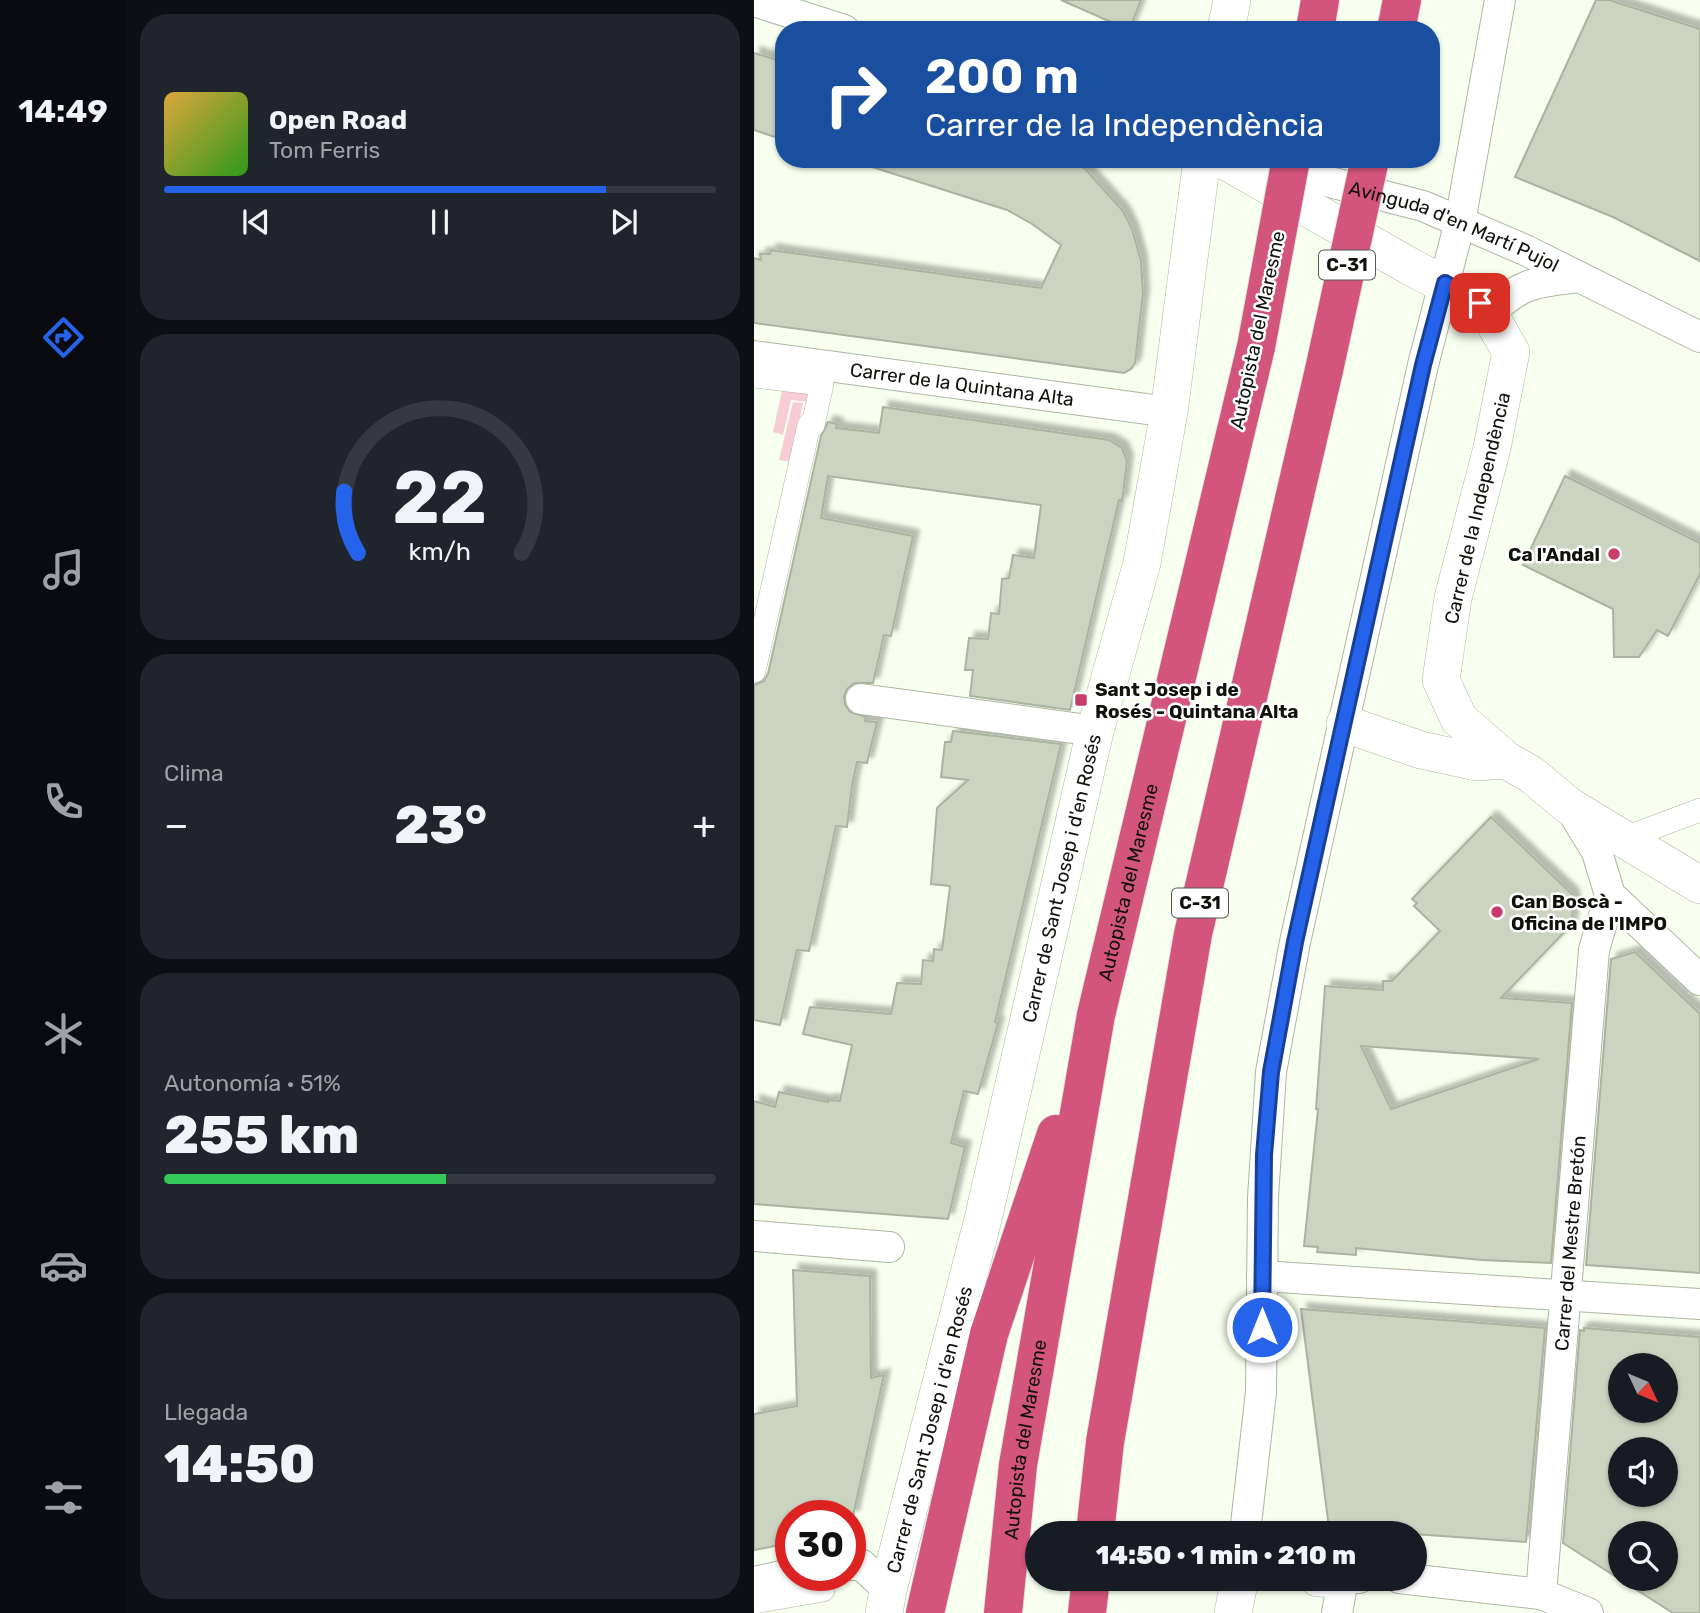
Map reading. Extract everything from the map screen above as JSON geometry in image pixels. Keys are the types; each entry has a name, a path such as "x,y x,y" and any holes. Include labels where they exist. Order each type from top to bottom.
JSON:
{"highway":[{"path":"1316,21 1320,0"},
{"path":"1398,21 1402,0"},
{"name":"Autopista del Maresme","path":"1003,1613 1018,1465 1096,1015 1256,347 1289,168"},
{"name":"C-31","path":"1096,1521 1105,1441 1193,934 1368,168"},
{"path":"925,1613 989,1334 1096,1015"},
{"path":"1105,1441 1106,1521"},
{"path":"1087,1613 1090,1591"},
{"path":"1107,1591 1107,1613"}],"street":[{"path":"1228,21 1232,0"},
{"path":"1246,1521 1261,1392 1264,1155 1271,1072 1295,942 1423,365 1460,222 1500,0"},
{"path":"754,1 797,7 826,21"},
{"name":"Carrer de Sant Josep i d'en Rosés","path":"882,1605 983,1219 1095,731 1142,563 1169,412 1201,168"},
{"name":"Carrer de la Independència","path":"1238,168 1411,267 1480,303 1491,317 1511,352 1492,448 1453,598 1441,680 1459,719 1506,760 1532,775 1569,806 1700,885"},
{"name":"Avinguda d'en Martí Pujol","path":"1278,168 1423,206 1525,250 1700,337"},
{"name":"Avinguda d'en Martí Pujol","path":"1491,317 1491,312 1506,298 1534,282 1579,277"},
{"name":"Carrer de la Quintana Alta","path":"754,356 1169,412"},
{"path":"754,376 822,384 813,425 809,425 754,671"},
{"path":"861,699 1095,731"},
{"path":"1345,724 1421,750 1476,761 1506,760"},
{"path":"1569,806 1597,852 1610,895 1700,980"},
{"path":"1623,839 1700,810"},
{"name":"Carrer del Mestre Bretón","path":"1541,1594 1594,950 1610,895"},
{"path":"754,1236 889,1247"},
{"path":"1262,1276 1700,1304"},
{"path":"866,1573 882,1605"},
{"path":"754,1582 775,1577"},
{"path":"1427,1581 1541,1594 1588,1613"},
{"path":"866,1588 882,1605"},
{"path":"754,1602 817,1591"},
{"path":"1233,1613 1237,1591"},
{"path":"1337,1613 1341,1591"}],"shaded area":[{"path":"783,386 821,391 818,403 791,400 783,435 773,432"},
{"path":"793,402 803,403 791,462 779,460"}],"building":[{"path":"1061,0 1141,0 1133,21 1109,21"},
{"path":"1596,0 1609,0 1700,29 1700,261 1613,217 1515,177"},
{"path":"754,53 775,59 775,137 754,130"},
{"path":"875,168 1085,169 1123,211 1132,229 1141,261 1143,294 1135,363 1131,369 1124,373 754,323 754,258 761,260 760,254 770,254 771,250 1041,288 1061,245 1007,210"},
{"path":"883,407 1109,440 1122,448 1127,461 1122,501 1119,500 1070,710 970,696 973,670 965,670 969,638 988,639 991,613 999,614 1002,579 1009,578 1013,555 1034,558 1041,505 828,476 821,518 913,536 891,636 884,635 873,683 854,683 844,696 845,705 850,712 866,717 865,721 877,722 867,763 857,762 847,827 836,826 809,951 797,950 780,1025 754,1020 754,685 764,681 768,674 821,436 828,422 837,424 836,428 879,433"},
{"name":"Ca l'Andal","path":"1565,476 1700,543 1700,574 1668,636 1657,630 1639,657 1614,657 1613,609 1523,565"},
{"path":"953,731 1061,744 995,1022 998,1023 978,1094 964,1091 951,1143 965,1147 948,1219 754,1204 754,1101 775,1107 779,1092 828,1102 840,1101 852,1045 803,1034 810,1007 891,1014 897,983 921,984 923,960 933,961 934,949 942,950 950,886 931,884 937,808 968,780 941,777 945,742 951,742"},
{"path":"1491,817 1572,894 1574,901 1571,925 1501,998 1572,1003 1551,1263 1482,1260 1356,1248 1356,1255 1317,1252 1318,1247 1304,1246 1318,1109 1325,986 1383,990 1383,981 1392,981 1440,931 1414,906 1417,903 1412,899","holes":["1361,1046 1539,1059 1391,1109"]},
{"path":"1635,952 1700,1014 1700,1273 1586,1265 1611,959"},
{"path":"793,1270 870,1276 871,1378 884,1375 857,1500 775,1500 775,1546 754,1550 754,1414 797,1406"},
{"path":"1301,1309 1545,1328 1526,1542 1427,1535 1427,1521 1328,1521"},
{"path":"1584,1328 1700,1337 1700,1613 1673,1613 1638,1591 1678,1591 1678,1521 1608,1521 1608,1572 1563,1543 1580,1330 1584,1331"}],"place":[{"name":"Ca l'Andal","path":"1614,554"},
{"name":"Sant Josep i de Rosés - Quintana Alta","path":"1081,700"},
{"name":"Can Boscà - Oficina de l'IMPO","path":"1497,912"}],"route":[{"path":"1262,1327 1264,1155 1271,1072 1295,942 1423,365 1445,283 1480,303"}]}
